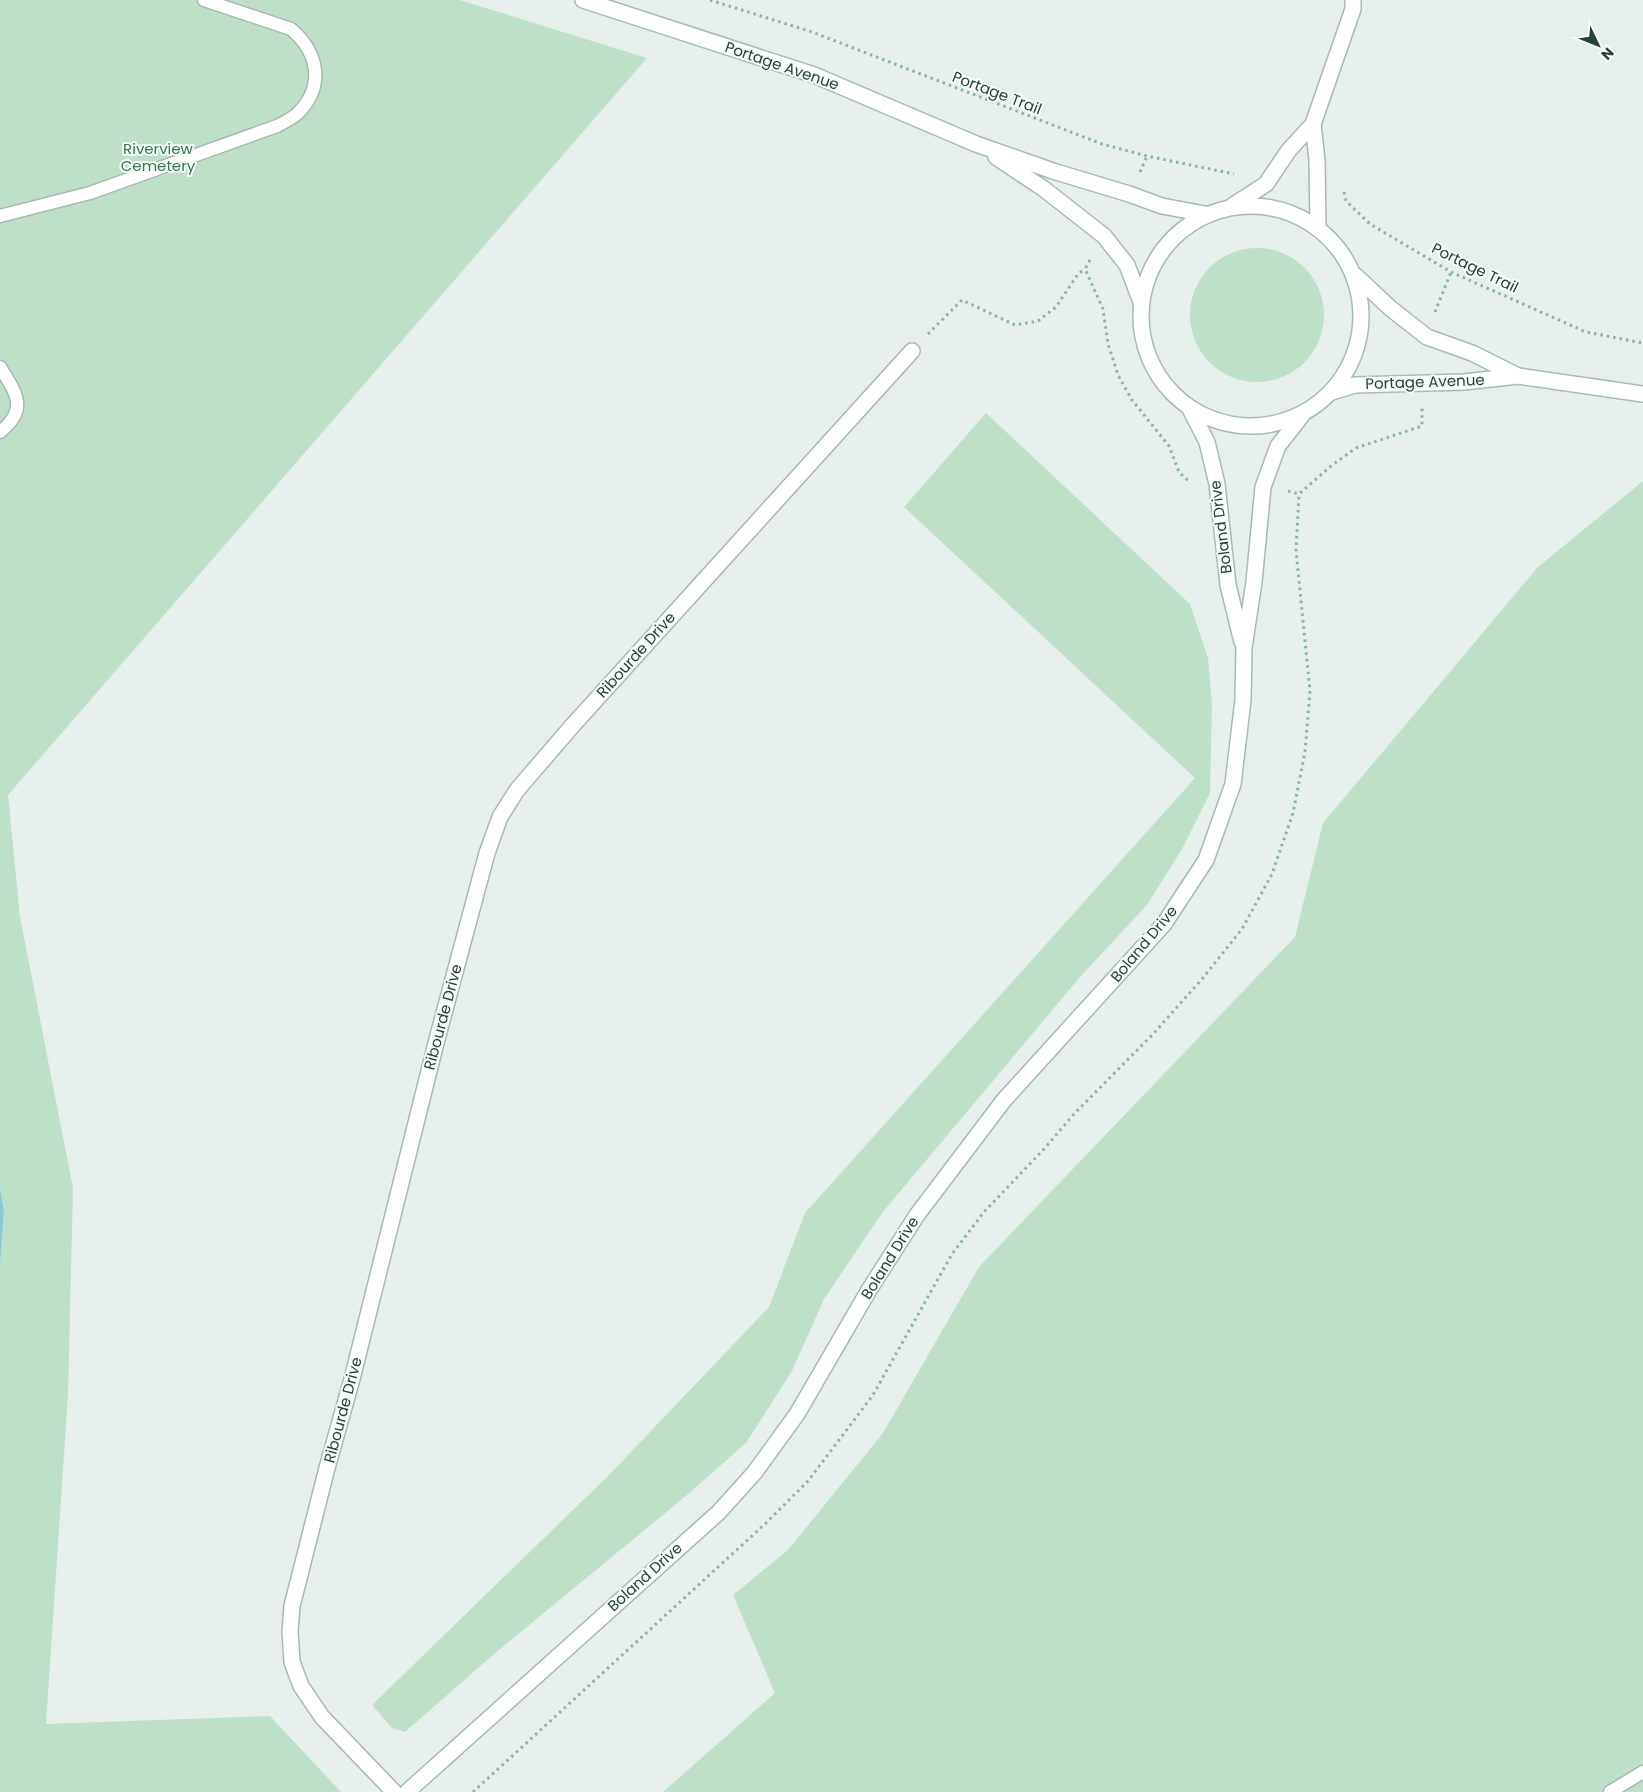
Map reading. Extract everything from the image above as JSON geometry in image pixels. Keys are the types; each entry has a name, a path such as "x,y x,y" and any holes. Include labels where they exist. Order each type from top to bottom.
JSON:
{"street":[{"name":"Portage Avenue","path":"583,0 814,75 976,144 1053,171 1130,194 1162,206 1205,214"},
{"path":"1232,206 1268,208 1298,217 1318,227 1334,240 1345,255 1356,276 1362,307 1361,337 1350,367 1332,392 1303,414 1276,424 1246,427 1217,422 1190,409 1167,388 1150,362 1141,332 1141,302 1152,266 1174,236 1205,214 1232,206 1266,184 1290,150 1313,124 1353,9 1353,0"},
{"path":"1313,124 1317,160 1318,227"},
{"name":"Portage Avenue","path":"976,144 1044,189 1104,236 1127,265 1141,302"},
{"name":"Portage Avenue","path":"1356,276 1390,308 1427,337 1472,353 1518,376"},
{"name":"Ribourde Drive","path":"394,1792 322,1717 301,1686 292,1662 290,1631 292,1606 352,1379 436,1043 487,854 500,817 517,790 573,725 912,350"},
{"name":"Portage Avenue","path":"1332,392 1355,385 1464,382 1518,376 1643,394"},
{"name":"Boland Drive","path":"1190,409 1207,442 1217,484 1228,585 1244,648"},
{"name":"Boland Drive","path":"407,1792 719,1512 756,1472 797,1414 869,1290 917,1214 1004,1100 1164,924 1206,860 1233,784 1243,700 1244,648 1254,582 1264,486 1278,446 1303,414"}],"lane":[{"path":"0,216 90,193 277,126 296,115 310,98 316,79 312,57 300,37 291,29 204,0"},
{"path":"0,368 16,394 17,410 10,424 0,432"},
{"path":"1610,1792 1643,1772"}],"path":[{"name":"Portage Trail","path":"710,0 812,32 1102,144 1147,156 1233,174 1241,172"},
{"path":"1137,178 1147,156"},
{"name":"Portage Trail","path":"1344,192 1346,201 1370,224 1451,272 1586,332 1643,343"},
{"path":"912,350 962,300 1015,325 1038,321 1056,307 1078,274 1085,269 1093,254"},
{"path":"1085,269 1104,309 1108,344 1118,375 1132,400 1169,446 1179,472 1186,480 1199,482"},
{"path":"1435,313 1451,272"},
{"path":"473,1792 766,1523 808,1481 873,1395 952,1254 984,1212 1074,1114 1154,1033 1202,979 1242,929 1272,874 1293,814 1305,752 1310,691 1296,550 1299,494 1330,466 1356,448 1422,426 1422,410"},
{"path":"1280,488 1299,494"}],"green space":[{"name":"Riverview Cemetery","path":"0,0 460,0 647,58 8,795 20,917 73,1188 68,1395 46,1724 270,1716 341,1792 0,1792 0,1265 4,1211 0,1188"},
{"path":"1257,248 1283,253 1305,267 1319,289 1324,315 1319,341 1305,363 1283,377 1257,382 1231,377 1209,363 1195,341 1190,315 1195,289 1209,267 1231,253"},
{"path":"986,413 1190,604 1208,658 1212,706 1210,793 1182,849 1147,905 1080,977 882,1213 824,1299 792,1371 746,1443 687,1495 494,1654 405,1732 392,1728 372,1705 609,1475 769,1307 805,1213 1195,778 904,507"},
{"path":"1643,481 1643,1792 663,1792 775,1693 733,1595 788,1550 883,1433 979,1267 1295,937 1323,823 1538,567"}],"water":[{"path":"0,1188 4,1211 0,1265"}]}
